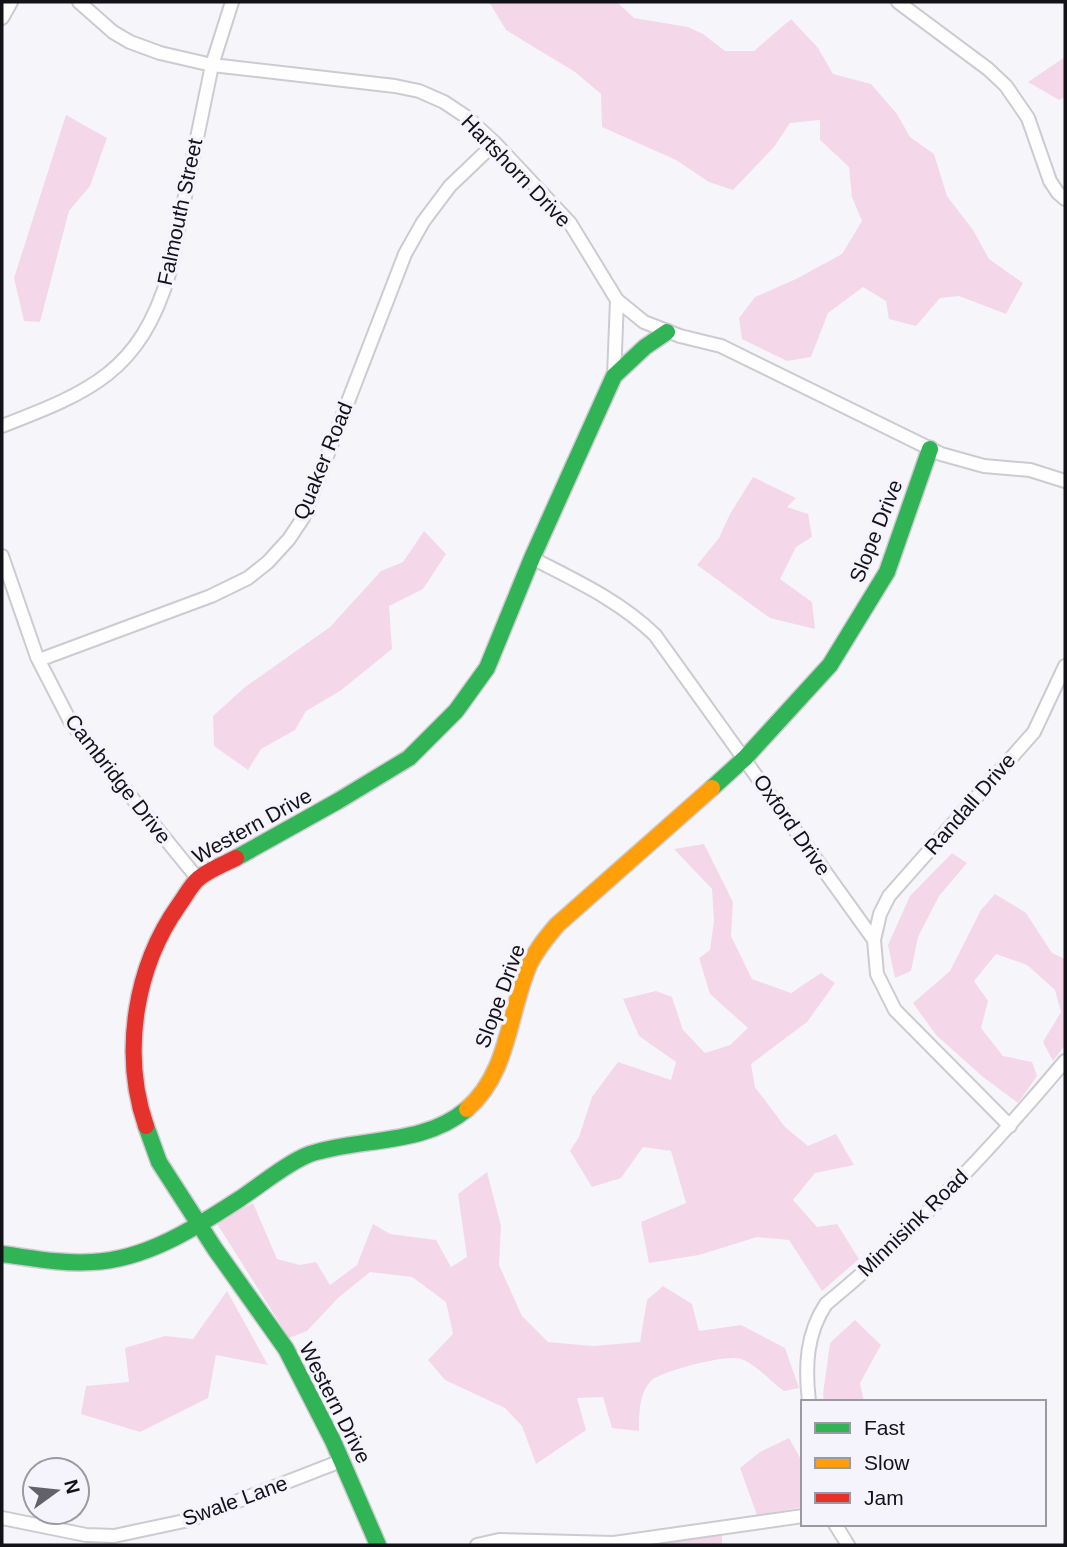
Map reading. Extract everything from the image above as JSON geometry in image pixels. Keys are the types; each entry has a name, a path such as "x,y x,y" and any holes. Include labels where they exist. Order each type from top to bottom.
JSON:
{"street":[{"path":"2,18 11,2"},
{"name":"Hartshorn Drive","path":"79,2 113,32 130,42 160,53 212,65 395,86 419,91 444,102 468,118 495,143 570,223 617,300 644,322 667,332 721,346 930,449 984,466 1030,470 1065,481"},
{"name":"Falmouth Street","path":"2,426 73,397 100,382 122,361 150,321 161,300 169,274 212,65 232,2"},
{"path":"898,2 988,69 1006,86 1028,118 1050,181 1065,198"},
{"name":"Quaker Road","path":"39,660 211,596 248,578 268,562 289,539 303,518 405,254 423,222 450,186 495,143"},
{"name":"Western Drive","path":"378,1545 309,1392 286,1349 167,1178 148,1136 136,1083 134,1056 138,1001 150,961 166,924 198,879 409,758 456,711 487,668 532,558 614,376 617,300"},
{"name":"Western Drive","path":"614,376 645,347 667,332"},
{"name":"Slope Drive","path":"2,1254 77,1262 108,1261 201,1225 305,1156 340,1146 392,1139 435,1128 457,1116 475,1101 497,1066 522,984 540,945 557,925 745,758 830,664 887,572 930,449"},
{"name":"Cambridge Drive","path":"2,556 39,660 71,723 198,879"},
{"name":"Oxford Drive","path":"532,558 609,597 634,614 655,635 678,663 874,940 877,974 895,1010 1010,1126"},
{"name":"Randall Drive","path":"874,940 880,914 890,896 1034,732 1065,666"},
{"name":"Minnisink Road","path":"809,1400 806,1376 810,1337 817,1317 826,1304 916,1224 1010,1126 1065,1061"},
{"name":"Swale Lane","path":"2,1518 86,1535 114,1536 189,1520 341,1461"},
{"path":"477,1545 499,1541 614,1543 801,1516"},
{"path":"836,1526 848,1545"}],"shaded area":[{"path":"489,2 617,2 634,18 688,27 703,34 725,51 754,51 791,19 818,48 833,74 871,84 897,114 910,137 934,154 947,196 973,230 989,259 1023,283 1006,314 959,296 940,298 916,326 889,319 886,301 863,287 828,313 811,357 787,361 742,339 739,318 755,297 842,254 862,221 852,197 849,167 820,140 820,120 790,123 774,147 733,190 709,182 676,160 602,127 601,94 575,72 506,30"},
{"path":"1065,57 1065,97 1059,100 1028,82"},
{"path":"66,115 107,138 90,186 69,211 40,322 24,321 14,278"},
{"path":"753,477 796,498 787,507 808,514 812,537 796,547 780,579 812,602 815,629 770,618 697,565 719,538"},
{"path":"424,531 446,554 423,589 389,606 392,649 340,691 306,711 295,730 261,749 248,770 214,746 213,716 245,687 330,627 381,571 403,562"},
{"path":"704,844 733,902 731,936 752,979 791,993 821,973 835,983 807,1022 751,1064 755,1087 785,1127 808,1146 836,1134 854,1165 815,1173 793,1200 817,1227 837,1224 859,1259 822,1291 789,1240 757,1237 699,1255 649,1263 641,1222 686,1203 671,1151 643,1147 621,1178 592,1187 570,1151 579,1137 592,1097 618,1062 671,1080 676,1062 639,1036 623,999 656,991 672,997 683,1030 705,1053 730,1045 748,1028 710,994 699,958 710,950 714,920 712,889 674,849"},
{"path":"952,853 967,863 939,896 918,937 911,971 895,978 888,945 910,896"},
{"path":"995,894 1026,913 1052,953 1065,959 1065,1045 1053,1061 1043,1042 1061,1012 1055,990 1027,965 996,954 974,981 988,1001 981,1028 1003,1056 1032,1062 1037,1076 1018,1103 983,1077 936,1035 913,1003 950,971 981,910"},
{"path":"487,1172 501,1226 499,1265 522,1316 548,1342 593,1346 640,1342 647,1300 663,1286 692,1304 699,1331 741,1325 785,1348 799,1388 784,1391 758,1369 741,1359 695,1364 652,1380 644,1391 639,1431 612,1428 603,1397 577,1398 586,1430 536,1464 522,1426 505,1408 445,1380 428,1360 453,1334 446,1302 412,1277 370,1272 338,1298 307,1331 289,1338 216,1222 253,1203 277,1259 300,1265 316,1262 330,1285 357,1265 373,1224 390,1234 436,1240 451,1267 467,1257 458,1194"},
{"path":"227,1291 268,1365 216,1355 208,1398 140,1432 81,1414 86,1386 129,1382 125,1348 165,1336 193,1339"},
{"path":"855,1320 881,1345 860,1383 864,1400 824,1400 830,1343"},
{"path":"789,1438 801,1459 801,1507 757,1515 740,1468 760,1452"},
{"path":"722,1533 722,1545 652,1545"}],"traffic: fast":[{"path":"236,858 409,758 456,711 487,668 532,558 614,376 645,347 667,332"},
{"path":"712,788 745,758 830,665 887,572 930,449"},
{"path":"2,1254 81,1262 112,1260 131,1255 169,1241 187,1231 310,1154 412,1135 450,1121 467,1109"},
{"path":"146,1126 159,1162 215,1249 286,1349 333,1441 378,1545"}],"traffic: slow":[{"path":"467,1109 481,1094 500,1061 529,965 545,939 557,925 712,788"}],"traffic: jam":[{"path":"146,1126 138,1098 134,1040 137,1011 152,955 164,929 195,882 211,870 236,858"}]}
